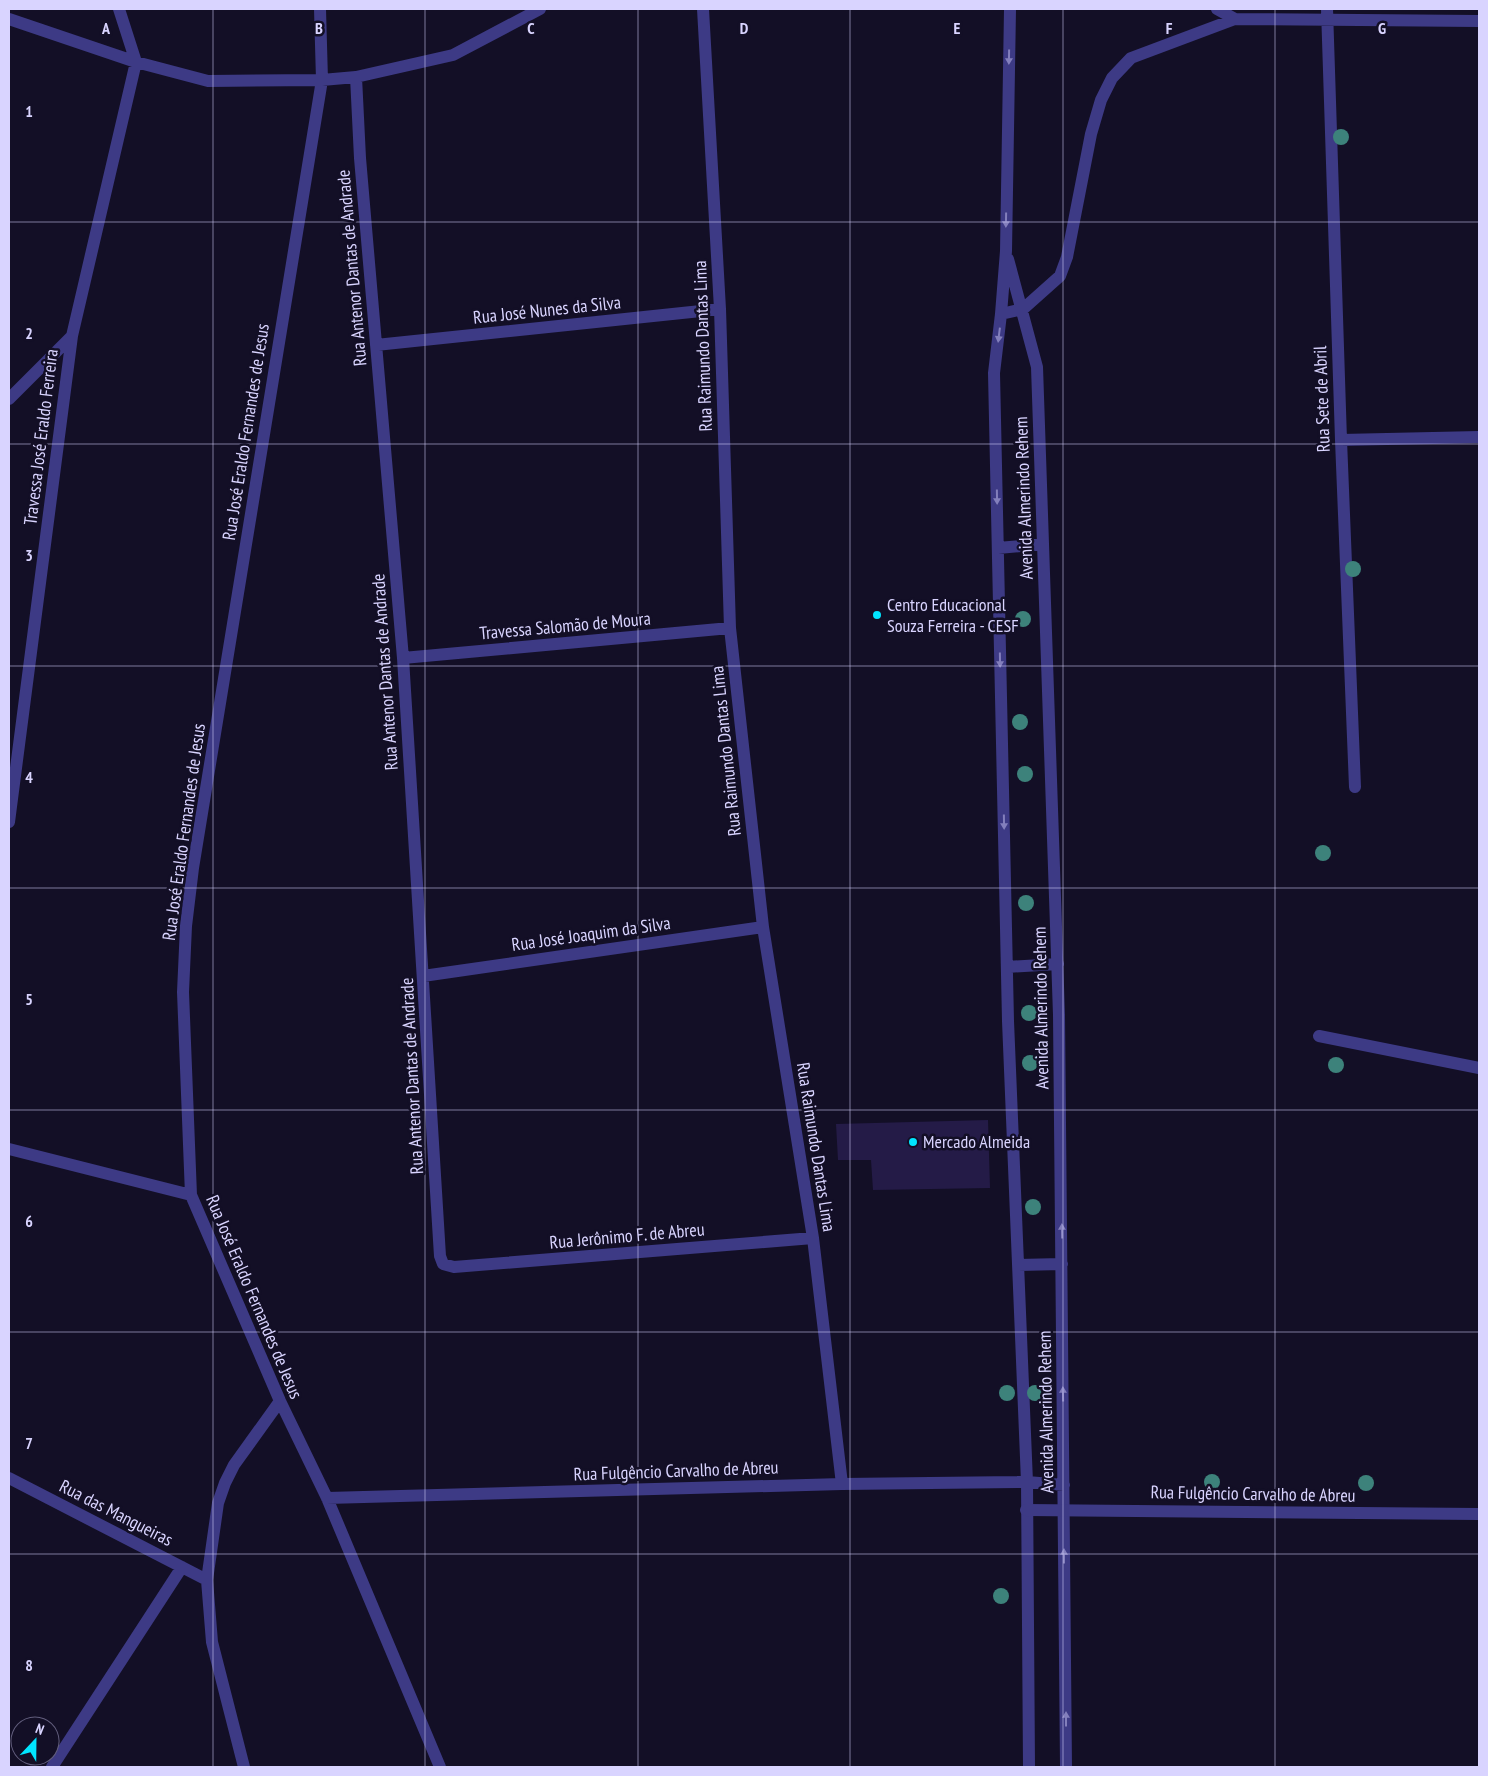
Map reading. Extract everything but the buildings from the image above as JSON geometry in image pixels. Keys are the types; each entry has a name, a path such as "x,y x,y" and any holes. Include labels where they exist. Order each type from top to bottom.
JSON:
{"street":[{"path":"119,9 136,62"},
{"name":"Rua José Eraldo Fernandes de Jesus","path":"320,9 322,80 193,868 186,926 183,992 191,1195 280,1401 327,1498 440,1767"},
{"path":"9,19 136,62 208,81 322,80 356,77 453,55 540,9"},
{"name":"Rua Raimundo Dantas Lima","path":"703,9 720,309 730,628 763,927 813,1238 842,1484"},
{"name":"Avenida Almerindo Rehem","path":"1010,9 1006,252 994,373 1007,967 1027,1482 1029,1767"},
{"path":"1216,9 1235,20"},
{"path":"1001,314 1023,309 1060,276 1065,264 1091,134 1101,100 1112,78 1131,58 1235,20 1327,15 1479,21"},
{"name":"Rua Sete de Abril","path":"1327,15 1355,788"},
{"name":"Travessa José Eraldo Ferreira","path":"9,820 72,336 136,62"},
{"name":"Rua Antenor Dantas de Andrade","path":"356,77 360,158 403,658 440,1256 444,1264"},
{"name":"Avenida Almerindo Rehem","path":"1006,252 1023,309 1037,367 1058,964 1066,1767"},
{"name":"Rua José Nunes da Silva","path":"376,345 720,309"},
{"path":"9,399 72,336"},
{"path":"1341,440 1479,437"},
{"path":"998,548 1043,544"},
{"name":"Travessa Salomão de Moura","path":"403,658 730,628"},
{"name":"Rua José Joaquim da Silva","path":"423,976 763,927"},
{"path":"1007,967 1058,964"},
{"path":"1320,1036 1479,1068"},
{"path":"9,1149 191,1195"},
{"name":"Rua Jerônimo F. de Abreu","path":"444,1264 454,1267 813,1238"},
{"path":"1018,1265 1062,1264"},
{"path":"244,1767 212,1642 207,1580 218,1503 225,1483 234,1465 280,1401"},
{"name":"Rua das Mangueiras","path":"9,1478 207,1580"},
{"name":"Rua Fulgêncio Carvalho de Abreu","path":"327,1498 842,1484 1027,1482 1064,1485"},
{"name":"Rua Fulgêncio Carvalho de Abreu","path":"1026,1510 1479,1514"},
{"path":"52,1767 182,1567"}],"place":[{"name":"Centro Educacional Souza Ferreira - CESF","path":"877,615"},
{"name":"Mercado Almeida","path":"913,1142"}]}
